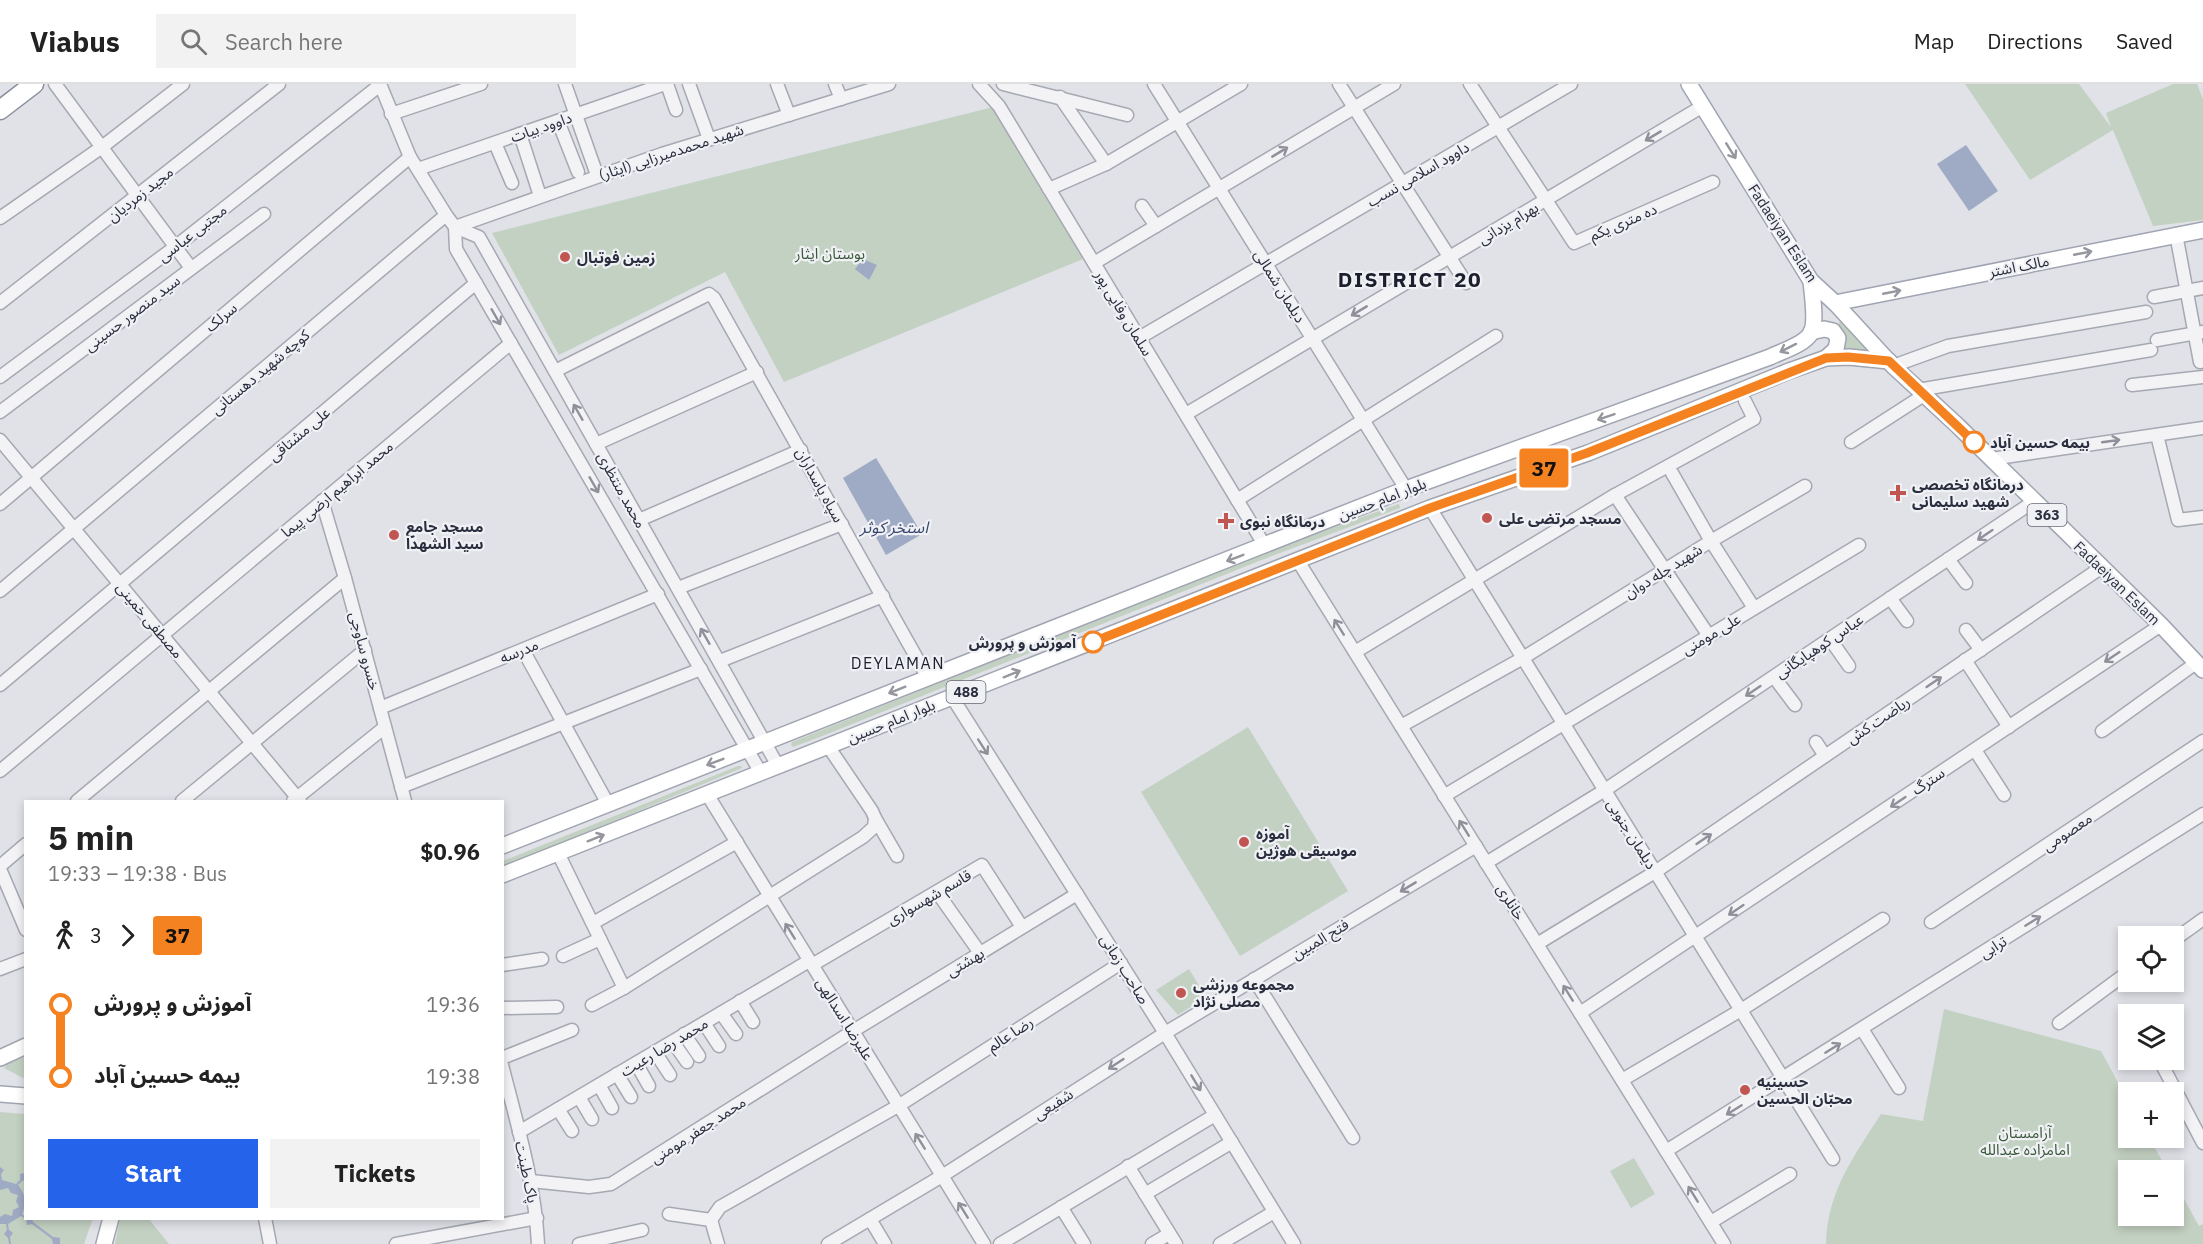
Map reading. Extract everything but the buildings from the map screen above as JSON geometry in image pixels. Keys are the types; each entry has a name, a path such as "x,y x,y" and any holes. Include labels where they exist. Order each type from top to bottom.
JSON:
{"highway":[{"path":"0,110 34,84"}],"main road":[{"name":"Fadaeiyan Eslam","path":"1689,84 1811,281 1835,303 1891,364 2102,567 2200,666"},
{"name":"مالک اشتر","path":"1835,303 2203,230"},
{"path":"1811,281 1814,314 1811,332 1824,329 1833,331 1838,338 1836,349 1826,358"},
{"name":"بلوار امام حسین","path":"504,845 1406,489 1770,357 1802,341 1811,332"},
{"name":"بلوار امام حسین","path":"504,874 1430,508 1587,453 1826,358 1848,357 1891,364"},
{"path":"0,1058 24,1047"},
{"path":"0,1081 21,1095"},
{"path":"0,1094 21,1095"},
{"path":"104,1244 110,1220"}],"street":[{"path":"56,84 192,268"},
{"path":"0,218 102,147 183,84"},
{"name":"مجید زمردیان","path":"0,303 279,84"},
{"name":"محمد منتظری","path":"380,84 410,157 455,227 479,237 778,766"},
{"name":"مجتبی عباسی","path":"0,377 176,246 380,84"},
{"path":"391,114 481,84"},
{"path":"565,84 597,175"},
{"path":"666,84 676,110"},
{"name":"داوود بیات","path":"418,169 666,84"},
{"path":"689,84 709,138"},
{"path":"777,84 789,115"},
{"path":"835,84 841,99"},
{"name":"شهید محمدمیرزایی (ایثار)","path":"455,227 597,175 709,138 889,84"},
{"name":"سلمان وفایی پور","path":"979,84 999,106 1265,546"},
{"path":"1003,84 1127,115"},
{"name":"دیلمان شمالی","path":"1154,84 1177,121 1224,185 1266,263 1406,489"},
{"path":"1049,189 1106,164 1240,84"},
{"path":"1339,84 1466,283"},
{"path":"1094,263 1394,84"},
{"name":"ده متری یکم","path":"1470,84 1574,243 1713,183"},
{"name":"داوود اسلامی نسب","path":"1139,338 1571,84"},
{"path":"1060,97 1106,164"},
{"name":"بهرام یزدانی","path":"1186,414 1703,106"},
{"path":"558,121 578,172"},
{"path":"520,134 540,196"},
{"path":"495,142 512,183"},
{"name":"سرلک","path":"0,504 410,157"},
{"path":"1142,206 1156,226"},
{"name":"سید منصور حسینی","path":"0,412 264,214"},
{"name":"کوچه شهید دهستانی","path":"0,591 446,215"},
{"name":"محمد منتظری","path":"455,227 456,249 760,773"},
{"path":"2176,234 2186,291 2199,333 2200,362"},
{"name":"علی مشتاقی","path":"0,685 476,283"},
{"path":"2154,297 2203,288"},
{"name":"سپاه پاسداران","path":"555,371 709,294 714,298 928,678"},
{"path":"1891,364 1948,346 2146,312"},
{"path":"1851,442 1921,392 2154,345 2199,333"},
{"path":"1238,500 1496,336"},
{"name":"محمد ابراهیم ارضی پیما","path":"0,771 511,343"},
{"path":"596,444 757,372"},
{"path":"2132,385 2203,377"},
{"path":"1355,652 1615,495 1754,419 1745,401"},
{"path":"1991,459 2203,428"},
{"path":"2157,435 2178,520 2203,517"},
{"name":"مصطفی خمینی","path":"0,440 297,800"},
{"path":"639,520 801,450"},
{"path":"1672,473 1711,541 1754,608"},
{"name":"شهید چله دوان","path":"1401,726 1523,658 1711,541 1805,486"},
{"path":"1615,495 1709,636"},
{"name":"خسرو ساوجی","path":"322,501 405,800"},
{"name":"عباس کوهپایگانی","path":"1486,863 1605,790 2033,502"},
{"name":"دیلمان جنوبی","path":"1430,508 1833,1159"},
{"path":"678,588 842,524"},
{"name":"علی مومنی","path":"1444,796 1859,545"},
{"path":"1948,559 1966,583"},
{"name":"خانلری","path":"1298,561 1724,1244"},
{"name":"ریاضت کش","path":"1537,944 1655,872 2102,567"},
{"path":"79,800 345,578"},
{"name":"مدرسه","path":"380,708 658,594"},
{"path":"720,661 883,596"},
{"path":"1890,598 1907,621"},
{"name":"سترگ","path":"1580,1013 1696,938 2161,625"},
{"path":"1966,630 1981,650"},
{"path":"1830,639 1849,666"},
{"path":"183,800 364,650"},
{"path":"523,650 608,804"},
{"path":"1965,660 2009,727"},
{"path":"2102,731 2200,666"},
{"path":"401,787 701,669"},
{"path":"1774,677 1795,705"},
{"name":"صاحب زمانی","path":"952,697 1165,1033 1294,1244"},
{"path":"723,706 740,698"},
{"path":"297,800 385,728"},
{"name":"معصومی","path":"1931,922 2203,741"},
{"path":"1816,742 1826,756"},
{"path":"828,746 872,811 874,823 897,856"},
{"path":"1975,750 2004,795"},
{"name":"علیرضا اسدالهی","path":"707,794 984,1244"},
{"name":"ترابی","path":"1666,1151 2203,814"},
{"path":"592,1005 624,988 862,837 874,823"},
{"path":"592,924 737,842"},
{"path":"24,846 0,868 24,925"},
{"name":"فتح المبین","path":"1165,1033 1476,846"},
{"path":"558,853 624,988"},
{"name":"قاسم شهسواری","path":"811,963 982,866 1022,927"},
{"path":"937,892 980,953"},
{"name":"بهشتی","path":"853,1031 1077,894"},
{"path":"1622,1080 1741,1010 1883,919"},
{"path":"2184,933 2203,919"},
{"path":"563,956 600,939"},
{"path":"504,965 542,959"},
{"path":"0,969 24,960"},
{"name":"محمد رضا رعیت","path":"519,1132 811,963"},
{"name":"رضا عالم","path":"711,1220 720,1207 898,1106 1121,963"},
{"path":"2059,1023 2118,979"},
{"path":"1254,980 1353,1138"},
{"path":"741,1002 753,1022"},
{"path":"504,1008 557,1007"},
{"path":"722,1013 736,1034"},
{"path":"704,1023 719,1046"},
{"path":"1862,1029 1899,1088"},
{"path":"504,1057 572,1030"},
{"name":"محمد جعفر مومنی","path":"531,1181 589,1187 611,1184 853,1031"},
{"name":"شفیعی","path":"828,1244 942,1176 1165,1033"},
{"path":"684,1035 699,1056"},
{"path":"673,1042 687,1062"},
{"path":"655,1052 670,1075"},
{"path":"636,1063 650,1086"},
{"path":"2165,1070 2203,1143"},
{"path":"617,1074 631,1097"},
{"name":"پاک طینت","path":"504,1082 507,1108 519,1132 531,1181 537,1218 538,1244"},
{"path":"599,1085 612,1108"},
{"path":"579,1097 592,1119"},
{"path":"558,1109 572,1131"},
{"path":"1000,1244 1215,1115"},
{"path":"1145,1194 1232,1142"},
{"path":"1128,1166 1173,1239 1152,1244"},
{"path":"1711,1222 1790,1174"},
{"path":"1061,1207 1084,1244"},
{"path":"1220,1244 1274,1212"},
{"path":"669,1214 711,1220 718,1244"},
{"path":"396,1244 537,1218"},
{"path":"870,1219 885,1244"},
{"path":"265,1220 270,1244"},
{"path":"579,1244 642,1230"}],"green space":[{"path":"1965,84 2079,84 2111,127 2106,113 2173,84 2197,84 2203,99 2203,220 2153,226 2113,130 2030,180"},
{"name":"بوستان ایثار","path":"993,107 1083,259 784,382 725,272 559,355 492,233"},
{"path":"1841,318 1875,354 1818,360 1833,338"},
{"path":"1399,504 1400,508 1259,561 820,737 793,747 791,745 792,742 1297,540"},
{"name":"آموزه موسیقی هوژین","path":"1248,727 1348,891 1240,956 1141,792"},
{"path":"738,766 742,768 504,867 504,861"},
{"name":"مجموعه ورزشی مصلی نژاد","path":"1189,969 1206,997 1178,1015 1156,990"},
{"name":"آرامستان امامزاده عبدالله","path":"1944,1009 2101,1051 2118,1082 2118,1148 2155,1148 2162,1160 2118,1160 2118,1226 2184,1226 2184,1199 2199,1226 2203,1224 2203,1244 1826,1244 1831,1208 1837,1191 1852,1160 1881,1114 1923,1121"},
{"path":"24,1057 24,1078 4,1068 7,1064"},
{"path":"0,1112 24,1114 24,1220 92,1220 84,1244 0,1244"},
{"path":"1634,1158 1655,1194 1631,1208 1610,1171"},
{"path":"120,1220 150,1220 169,1244 115,1244"}],"water":[{"path":"1966,145 1998,191 1969,211 1937,164"},
{"path":"863,259 877,265 869,280 855,269"},
{"name":"استخر کوثر","path":"876,458 922,534 886,555 843,478"},
{"path":"0,1167 4,1170 1,1174 2,1180 16,1184 20,1180 20,1174 24,1173 24,1180 18,1185 24,1196 22,1214 24,1218 21,1216 8,1224 9,1230 13,1233 10,1237 11,1244 4,1234 7,1230 6,1224 0,1224 0,1217 5,1214 12,1216 13,1210 19,1207 16,1201 18,1195 11,1193 8,1188 0,1190"},
{"path":"26,1220 32,1220 53,1237 60,1238 60,1244 53,1244 52,1239 32,1224 27,1225"}],"bus line":[{"name":"37","path":"1093,642 1430,508 1587,453 1826,358 1848,357 1889,361 1974,442"}],"place":[{"name":"زمین فوتبال","path":"565,257"},
{"name":"بیمه حسین آباد","path":"1974,442"},
{"name":"درمانگاه تخصصی شهید سلیمانی","path":"1898,493"},
{"name":"مسجد مرتضی علی","path":"1487,518"},
{"name":"درمانگاه نبوی","path":"1226,521"},
{"name":"مسجد جامع سید الشهدا","path":"394,535"},
{"name":"آموزش و پرورش","path":"1093,642"},
{"name":"آموزه موسیقی هوژین","path":"1244,842"},
{"name":"مجموعه ورزشی مصلی نژاد","path":"1181,993"},
{"name":"حسینیه محبّان الحسین","path":"1745,1090"}],"district":[{"name":"DISTRICT 20","path":"1410,279"},
{"name":"DEYLAMAN","path":"898,663"}]}
